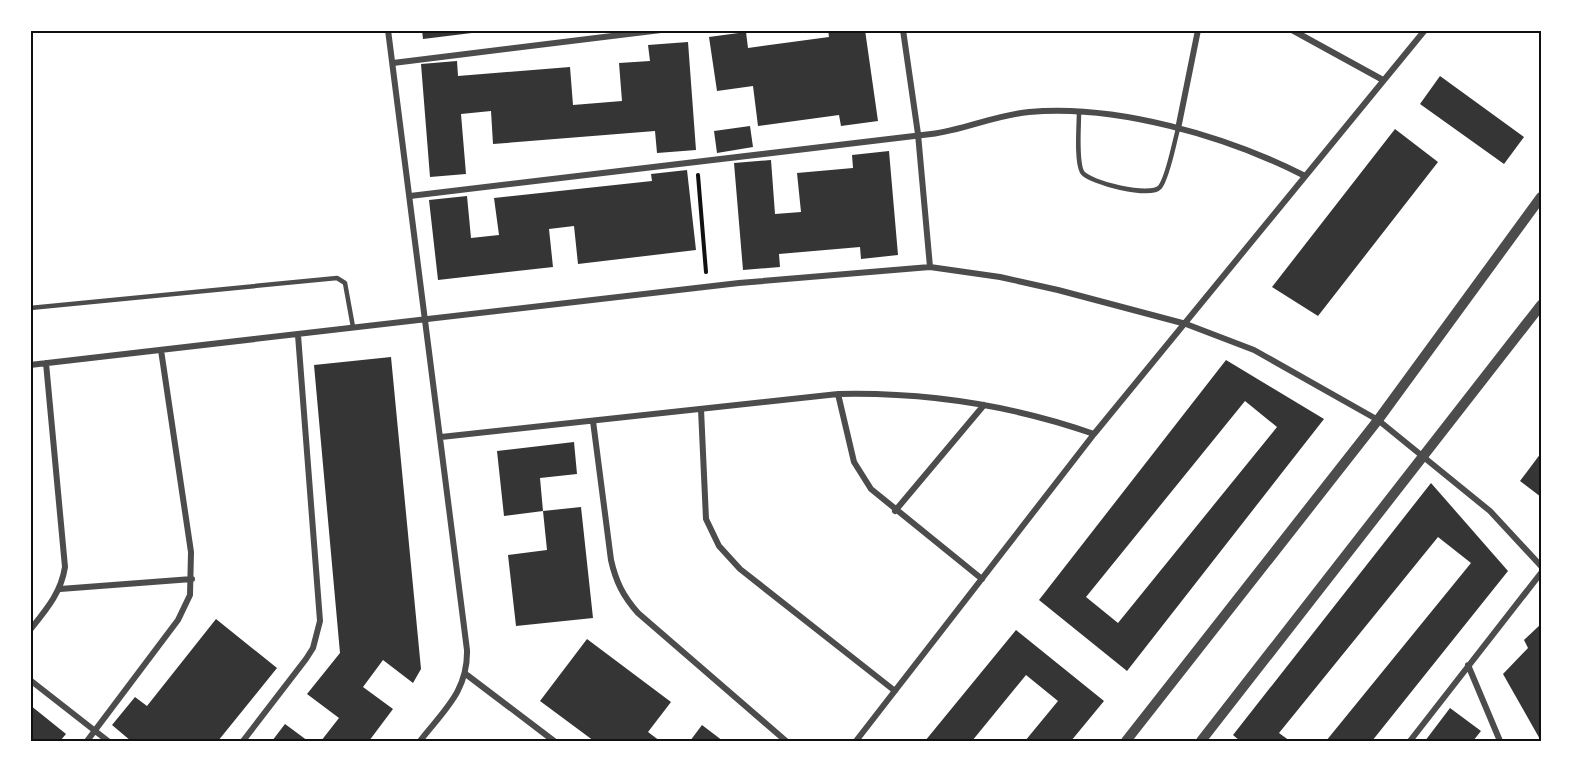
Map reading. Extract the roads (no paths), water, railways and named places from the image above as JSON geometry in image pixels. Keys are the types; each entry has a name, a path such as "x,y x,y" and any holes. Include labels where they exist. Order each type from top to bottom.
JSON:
{"street":[{"path":"388,30 468,650 466,675 453,699 420,741"},
{"path":"393,63 661,30"},
{"path":"903,30 918,134 930,267"},
{"path":"1178,129 1198,30"},
{"path":"1292,30 1383,80"},
{"path":"856,741 1094,434 1186,324 1303,175 1425,30"},
{"path":"410,196 947,132 1026,112 1079,112 1178,129 1248,150 1303,175"},
{"path":"1126,741 1378,420 1541,197"},
{"path":"30,365 707,288 930,267 1000,277 1047,287 1186,324 1254,350 1378,420 1490,511 1541,566"},
{"path":"1201,741 1424,458 1541,305"},
{"path":"243,741 306,659 317,635 320,621 298,335"},
{"path":"87,741 178,620 190,595 191,552 161,350"},
{"path":"30,630 60,589 65,554 46,363"},
{"path":"441,437 838,394 895,393 984,405 1034,415 1094,434"},
{"path":"838,394 854,462 871,489 895,511 982,579"},
{"path":"895,511 984,405"},
{"path":"701,409 706,519 719,546 740,569 895,692"},
{"path":"593,421 611,560 616,582 625,598 638,613 786,741"},
{"path":"1410,741 1541,573"},
{"path":"60,589 192,579"},
{"path":"1468,665 1500,741"},
{"path":"466,675 554,741"},
{"path":"30,680 108,741"}],"lane":[{"path":"1079,112 1080,163 1083,173 1091,180 1144,192 1154,191 1161,185 1178,129"},
{"path":"30,308 337,278 345,284 353,327"}]}
